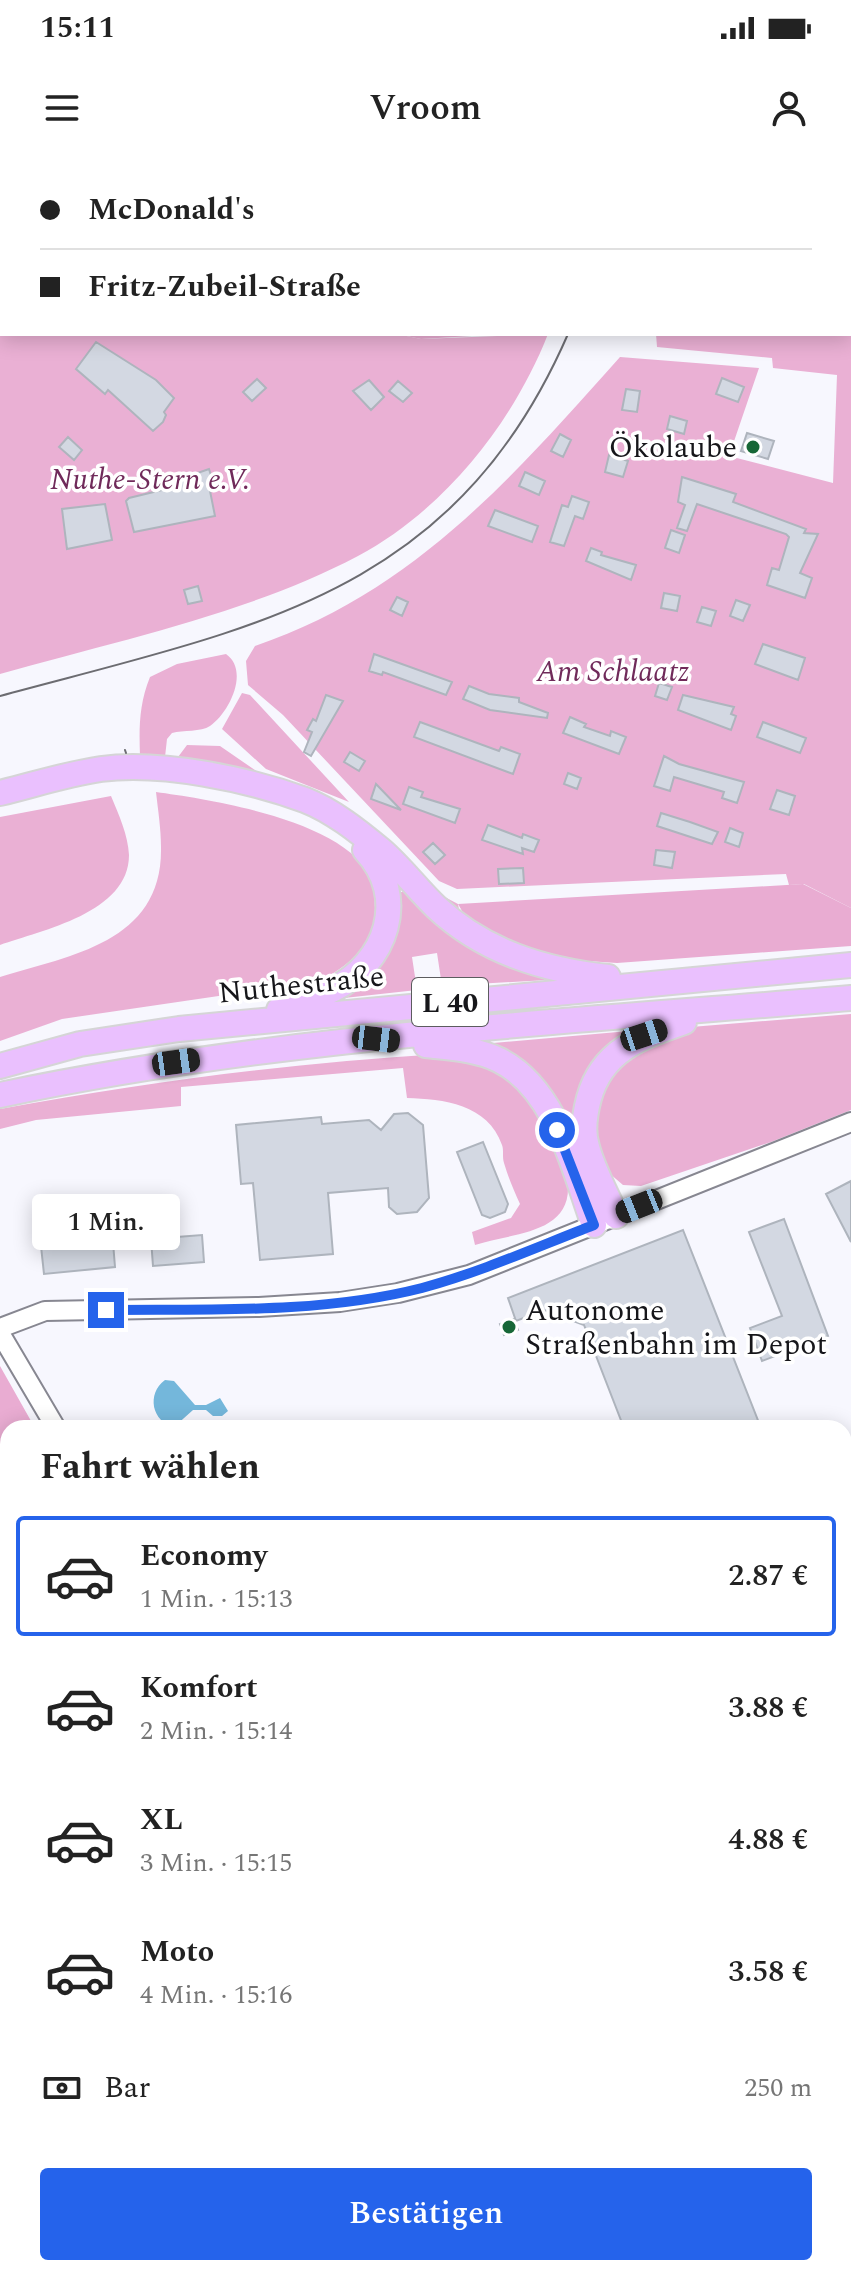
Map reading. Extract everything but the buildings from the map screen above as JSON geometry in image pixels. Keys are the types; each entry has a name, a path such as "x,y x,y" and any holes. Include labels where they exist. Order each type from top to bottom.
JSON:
{"highway":[{"path":"0,793 101,769 138,767 169,770 276,792 330,812 384,852 438,909 475,937 514,957 552,969 654,982"},
{"path":"0,808 108,783 168,781 292,805 352,837 369,853 388,887 391,910 375,954 334,990 247,1022"},
{"name":"Nuthestraße","path":"0,1066 80,1044 247,1022 851,965"},
{"name":"Nuthestraße","path":"0,1095 113,1071 376,1039 851,998"},
{"path":"605,1220 585,1138 586,1108 601,1070 619,1049 644,1035 719,1009"},
{"path":"376,1039 475,1051 501,1061 527,1081 548,1110 605,1220"}],"street":[{"path":"51,1420 0,1331 45,1311 259,1307 379,1297 469,1275 851,1122"}],"green space":[{"name":"Nuthe-Stern e.V.","path":"0,336 407,336 421,339 547,336 516,400 472,461 447,489 389,537 316,576 228,610 0,674"},
{"name":"Am Schlaatz","path":"656,336 851,336 851,908 804,884 789,885 786,874 457,889 439,881 283,715 248,685 246,661 255,646 312,623 364,595 411,563 499,487 620,357 759,368 729,456 833,483 837,375 773,368 772,358 657,347"},
{"path":"226,654 233,661 236,681 224,712 210,726 172,733 167,739 165,757 140,756 140,716 150,677 177,664"},
{"path":"242,693 250,695 349,802 266,769 222,729"},
{"path":"187,745 220,746 265,777 320,797 358,817 382,836 439,894 458,904 460,915 367,831 318,800 257,779 180,765 178,757"},
{"path":"156,792 278,817 338,844 360,862 374,886 374,921 366,943 350,961 320,981 62,1019 0,1041 0,977 56,961 108,939 130,924 147,904 158,879 161,847"},
{"path":"111,796 125,833 129,855 125,875 115,891 80,916 0,945 0,817"},
{"path":"400,892 488,955 547,980 442,986 437,953 412,957 417,990 335,999 399,912"},
{"path":"851,1014 851,1110 771,1142 641,1186 623,1185 609,1173 594,1143 596,1099 620,1059 691,1027"},
{"path":"629,1031 596,1059 576,1139 482,1044"},
{"path":"440,1054 489,1065 504,1074 530,1101 557,1151 568,1186 566,1202 549,1223 475,1245 472,1232 511,1218 520,1204 503,1161 502,1145 486,1120 463,1106 407,1098 403,1068 181,1087 181,1106 36,1120 0,1129 0,1109 55,1099 274,1068"}],"shaded area":[{"path":"407,336 472,336 421,339"},
{"path":"803,884 851,908 851,946 617,963 558,959 510,942 465,916 458,904"},
{"path":"0,1366 30,1420 0,1420"}],"water":[{"path":"165,1380 174,1381 195,1405 206,1405 220,1398 228,1411 222,1416 213,1416 206,1410 193,1410 182,1420 161,1420 154,1407 159,1386"}],"tram line":[{"path":"0,696 178,648 259,621 335,588 404,547 466,492 521,423 567,336"}],"place":[{"name":"Ökolaube","path":"753,447"},
{"name":"Autonome Straßenbahn im Depot","path":"509,1327"}],"route":[{"path":"106,1310 310,1305 379,1297 469,1275 545,1245 594,1225 557,1130"}]}
